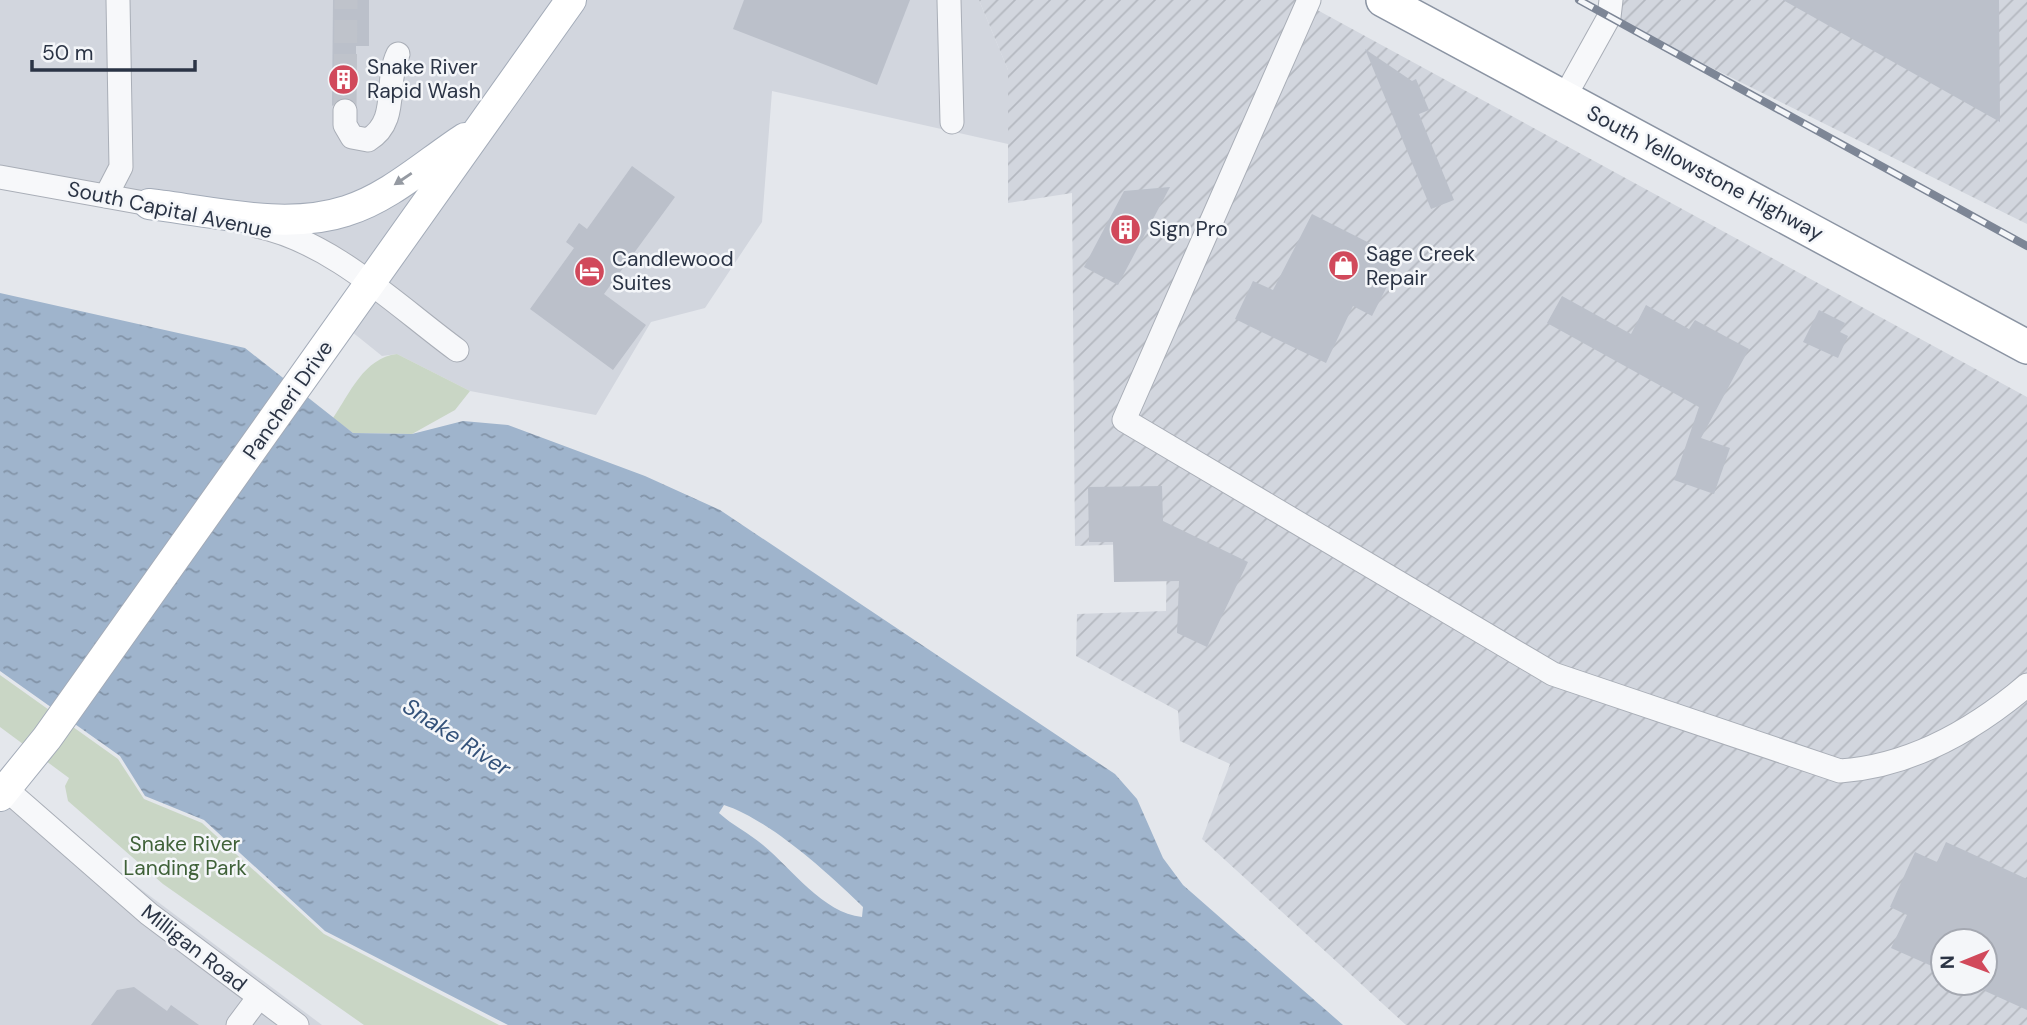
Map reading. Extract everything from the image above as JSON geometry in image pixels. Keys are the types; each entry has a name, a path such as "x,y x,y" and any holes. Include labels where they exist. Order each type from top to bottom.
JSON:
{"highway":[{"name":"South Yellowstone Highway","path":"1382,0 2027,347"}],"main road":[{"name":"Pancheri Drive","path":"2,789 47,738 571,0"},
{"path":"149,204 298,219 338,213 373,199 480,128"}],"street":[{"path":"106,196 121,167 118,0"},
{"path":"949,0 952,121"},
{"path":"1309,0 1124,420 1553,674 1840,771 1869,769 1935,747 1991,715 2027,685"},
{"path":"1564,98 1609,17 1611,0"},
{"path":"345,111 345,125 352,137 368,140 377,135 387,120 393,63 398,54"},
{"name":"South Capital Avenue","path":"0,177 149,204 290,236 325,254 457,350"},
{"name":"Milligan Road","path":"2,789 149,914 297,1025"},
{"path":"239,1025 259,997"}],"shaded area":[{"path":"0,0 979,0 1008,70 1008,144 772,91 762,222 705,308 651,322 596,415 470,391 397,354 382,356 341,323 368,283 325,254 106,196 0,177"},
{"path":"979,0 1299,0 2027,397 2027,1025 1406,1025 1202,839 1230,764 1180,741 1178,711 1076,656 1077,614 1166,611 1167,543 1075,546 1072,193 1008,203 1008,70"},
{"path":"1606,0 2027,0 2027,224 1609,17"},
{"path":"6,788 322,1025 0,1025 0,799"}],"green space":[{"path":"397,354 470,391 455,410 412,434 353,433 333,418 367,369 385,357"},
{"name":"Snake River Landing Park","path":"0,675 118,759 144,799 202,823 324,934 499,1025 364,1025 163,884 68,801 65,786 69,778 0,727"}],"water":[{"name":"Snake River","path":"0,293 245,348 353,433 412,434 463,421 508,425 645,476 720,510 1115,774 1137,799 1163,858 1183,885 1343,1025 508,1025 325,931 204,820 145,796 120,756 0,671","holes":["724,805 742,812 779,835 816,864 863,907 862,917 848,914 821,899 763,845 719,813"]}],"building":[{"name":"Snake River Rapid Wash","path":"333,0 369,0 369,46 356,46 356,103 344,97 332,106"},
{"path":"744,0 910,0 877,85 733,29"},
{"path":"1783,0 1999,0 2000,122"},
{"path":"1365,49 1412,81 1416,79 1429,110 1419,114 1454,200 1431,209"},
{"name":"Candlewood Suites","path":"632,166 675,197 604,294 646,325 613,370 530,309 574,248 566,242 579,223 587,229"},
{"name":"Sign Pro","path":"1170,187 1118,285 1084,267 1124,191"},
{"path":"1312,214 1401,259 1372,316 1353,306 1326,363 1235,319 1253,281 1273,290"},
{"path":"1562,296 1631,334 1646,305 1689,329 1695,320 1749,349 1701,438 1730,448 1714,494 1674,480 1699,407 1547,323"},
{"path":"1819,310 1845,323 1840,332 1848,336 1838,358 1803,342"},
{"path":"1162,486 1163,521 1248,562 1207,647 1177,633 1179,581 1114,582 1113,542 1089,542 1088,487"},
{"path":"1946,842 2027,879 2027,1010 1998,997 1999,927 1929,927 1929,965 1891,948 1907,915 1890,907 1915,852 1937,862"},
{"path":"134,987 167,1011 171,1005 199,1025 91,1025 117,990"}],"tunnel":[{"path":"345,111 346,0"}],"railway":[{"path":"1579,0 2027,246"}],"place":[{"name":"Snake River Rapid Wash","path":"344,79"},
{"name":"Sign Pro","path":"1126,229"},
{"name":"Sage Creek Repair","path":"1343,266"},
{"name":"Candlewood Suites","path":"589,271"}]}
